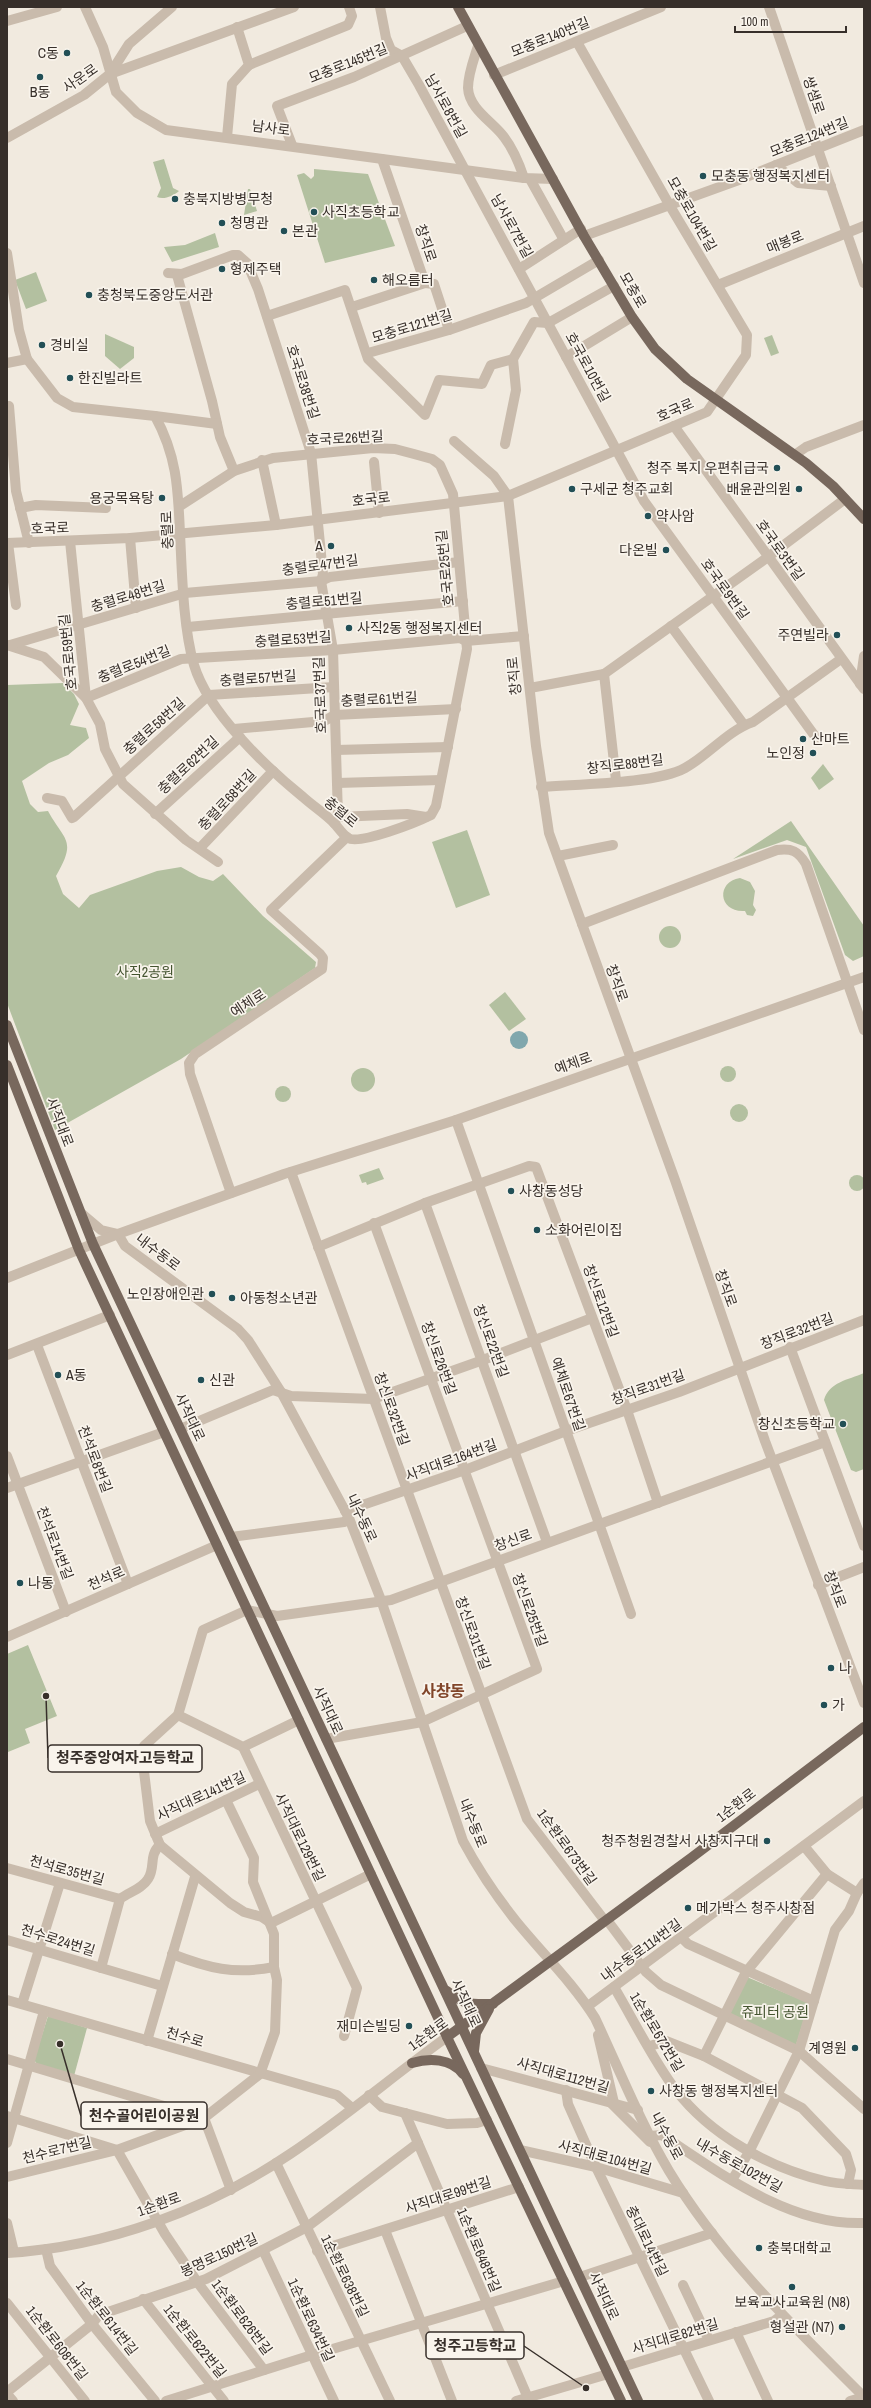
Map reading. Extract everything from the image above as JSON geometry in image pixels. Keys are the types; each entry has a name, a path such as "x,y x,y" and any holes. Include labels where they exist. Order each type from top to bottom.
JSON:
{"main road":[{"name":"모충로","path":"458,7 494,76 599,260 632,317 655,349 670,366 716,401 796,454 845,499 864,519"},
{"name":"사직대로","path":"7,1025 93,1244 638,2401"},
{"name":"사직대로","path":"7,1065 79,1250 217,1545 252,1611 299,1720 447,2037 621,2401"},
{"name":"1순환로","path":"447,2037 552,1962 864,1727"},
{"path":"443,1987 462,2003 493,2004"},
{"path":"474,2053 478,2025 493,2004"},
{"path":"412,2063 430,2060 447,2062 459,2069 469,2082"}],"street":[{"path":"7,21 57,7"},
{"name":"남사로","path":"85,7 103,47 116,92 137,113 166,130 292,145 382,159 527,178 553,179"},
{"name":"사운로","path":"7,138 84,95 110,74 129,44 172,7"},
{"path":"110,74 281,9 294,7"},
{"path":"226,137 232,84 249,65 348,25 352,16 349,7"},
{"name":"남사로8번길","path":"380,7 386,38 392,50 402,56 464,169"},
{"name":"모충로140번길","path":"494,76 661,7"},
{"name":"쌍샘로","path":"769,7 864,283"},
{"path":"237,26 249,65"},
{"name":"모충로145번길","path":"292,145 277,106 354,77 467,26"},
{"name":"모충로104번길","path":"577,42 670,206 747,335 748,345 746,355 716,401"},
{"path":"478,46 468,87 469,95 477,109 503,135 512,148 527,178 564,240"},
{"name":"모충로124번길","path":"519,269 564,240 583,232 670,206 864,130"},
{"name":"창직로","path":"382,159 425,282 434,284 449,330"},
{"path":"776,165 798,183 831,186"},
{"name":"남사로7번길","path":"464,169 534,297"},
{"name":"매봉로","path":"718,285 864,226"},
{"path":"7,253 19,330 28,359 51,392 66,405 86,410 155,416 217,424 226,454 234,471"},
{"name":"호국로38번길","path":"217,424 212,401 172,274 233,256 243,258 252,273 267,316 311,453 318,520"},
{"name":"모충로121번길","path":"267,316 345,290 368,354 449,330 526,303 599,260"},
{"path":"352,307 425,282"},
{"path":"505,444 516,390 513,359 534,322 548,323 614,286"},
{"name":"호국로10번길","path":"534,297 618,450"},
{"path":"566,357 632,317"},
{"path":"368,354 368,360 425,415 439,380 482,384 491,365 513,359"},
{"path":"7,363 28,359"},
{"name":"호국로","path":"8,543 130,538 180,532 276,525 508,496 707,412 716,401"},
{"path":"9,406 11,491 20,508 29,543"},
{"name":"충렬로","path":"155,416 171,448 180,506 180,532 188,627 192,658 198,674 209,695 237,733 273,771 336,820 350,838"},
{"path":"796,454 806,447 864,425"},
{"name":"호국로3번길","path":"674,426 862,687"},
{"path":"454,441 494,476 508,496"},
{"name":"호국로26번길","path":"180,506 234,471 262,460 311,453 373,448 395,449 432,459 440,465 448,479 453,494 453,504"},
{"name":"호국로9번길","path":"618,450 644,500 817,739"},
{"path":"262,460 276,525"},
{"path":"374,462 379,513"},
{"name":"창직로","path":"508,496 546,821 629,1058 675,1180 772,1461 864,1703"},
{"path":"530,688 604,674 768,557 845,499"},
{"name":"호국로25번길","path":"426,818 431,815 436,806 467,655 453,504"},
{"path":"20,508 36,505 106,508"},
{"name":"호국로37번길","path":"318,520 323,574 321,581 333,650 337,783 336,820"},
{"path":"130,538 136,608"},
{"name":"호국로59번길","path":"70,541 86,698 100,724 105,749 123,784 186,840 200,848 218,862"},
{"path":"8,543 16,604"},
{"name":"충렬로47번길","path":"185,594 321,581 330,578 459,562"},
{"name":"충렬로48번길","path":"8,645 185,594"},
{"name":"충렬로51번길","path":"188,627 463,601"},
{"path":"671,626 744,725"},
{"name":"충렬로53번길","path":"192,658 333,650 460,638 466,640 524,636"},
{"path":"8,645 44,657 86,698"},
{"path":"862,687 864,656"},
{"name":"충렬로54번길","path":"86,698 182,659 192,658"},
{"name":"창직로88번길","path":"541,787 660,777 685,768 744,725 753,722 841,659"},
{"path":"604,674 616,780"},
{"name":"충렬로57번길","path":"209,695 334,687"},
{"name":"충렬로58번길","path":"119,776 209,695"},
{"name":"충렬로61번길","path":"237,733 324,720 335,715 456,709"},
{"name":"충렬로62번길","path":"155,814 237,733"},
{"name":"호국로37번길","path":"336,750 448,747"},
{"name":"충렬로68번길","path":"200,848 273,771"},
{"path":"47,798 62,801 69,814 72,818 74,818 119,776"},
{"path":"337,783 441,780"},
{"path":"336,820 407,814 426,818"},
{"path":"350,838 368,838 426,818"},
{"name":"예체로","path":"231,1193 190,1074 189,1063 195,1054 322,969 323,958 320,954 271,910 350,838"},
{"path":"558,856 613,845"},
{"path":"582,924 777,850 789,848 800,854 806,864 846,984 864,1030"},
{"name":"예체로","path":"7,1278 118,1234 231,1193 291,1172 456,1120 629,1058 864,977"},
{"name":"예체로67번길","path":"456,1120 631,1614"},
{"name":"창신로12번길","path":"478,1184 529,1166 536,1167 627,1410 658,1503"},
{"path":"291,1172 318,1247 374,1223 478,1184"},
{"name":"창신로22번길","path":"425,1203 483,1360 547,1542"},
{"path":"81,1213 101,1230 118,1234"},
{"name":"창신로26번길","path":"374,1223 498,1560"},
{"name":"내수동로","path":"118,1234 125,1246 238,1329 248,1340 281,1392 347,1515 381,1600 463,1841 469,1854 501,1902 588,2006 657,2149 683,2193 712,2233 761,2294 864,2397"},
{"name":"창신로32번길","path":"318,1247 440,1582"},
{"path":"7,1355 37,1345 110,1315"},
{"path":"180,1429 272,1390 291,1396 373,1399 483,1360 592,1318"},
{"name":"창직로32번길","path":"740,1368 864,1320"},
{"name":"천석로8번길","path":"37,1345 128,1584"},
{"path":"790,1348 864,1546"},
{"name":"창직로31번길","path":"566,1431 740,1368"},
{"name":"사직대로164번길","path":"231,1537 344,1522 347,1515 407,1490 515,1452 566,1431"},
{"path":"7,1488 164,1432"},
{"path":"772,1461 825,1442"},
{"name":"천석로14번길","path":"7,1456 66,1612"},
{"name":"창신로","path":"252,1611 277,1616 381,1600 391,1600 772,1461"},
{"name":"천석로","path":"7,1637 217,1545"},
{"name":"창신로25번길","path":"481,1695 536,1669 498,1560"},
{"path":"818,1585 864,1567"},
{"name":"창신로31번길","path":"440,1582 481,1695"},
{"path":"252,1611 203,1630 178,1715 144,1746 142,1755 150,1820 160,1845 196,1877 244,1912 262,1917 271,1923"},
{"path":"326,1739 422,1722 481,1695"},
{"name":"1순환로673번길","path":"481,1695 528,1819 642,1967 661,1985 798,2051 864,2110"},
{"path":"178,1715 243,1747 299,1720"},
{"name":"사직대로129번길","path":"243,1747 259,1784 357,1988 344,2036"},
{"name":"사직대로141번길","path":"155,1834 259,1784"},
{"path":"226,1800 254,1858 253,1882 271,1923 274,1934 274,1967 277,1980 275,2032 260,2074"},
{"name":"내수동로114번길","path":"588,2006 682,1938 864,1801"},
{"path":"120,1899 144,1885 148,1880 152,1872 154,1851 160,1845"},
{"path":"804,1846 827,1874 857,1893"},
{"name":"천석로35번길","path":"7,1868 120,1899"},
{"name":"사직대로129번길","path":"271,1923 317,1902 371,1874"},
{"path":"704,2056 723,2015 746,1972 827,1874"},
{"path":"147,2041 162,1986 196,1877"},
{"path":"22,2004 60,1883"},
{"path":"732,2180 749,2152 798,2051 835,1930 849,1911 857,1893 864,1883"},
{"name":"천수로24번길","path":"7,1940 101,1968 120,1899"},
{"path":"682,1938 688,1944 746,1972 814,2001"},
{"path":"172,1954 216,1969 253,1971 274,1967"},
{"path":"101,1968 162,1986"},
{"name":"1순환로672번길","path":"614,1987 675,2089 706,2122 749,2152 825,2181 864,2185"},
{"name":"천수로","path":"7,2000 337,2095 352,2108"},
{"path":"7,2143 11,2117 29,2065 44,2011"},
{"path":"594,2017 612,2103 657,2149"},
{"name":"1순환로","path":"11,2252 46,2249 89,2241 156,2221 231,2190 276,2163 447,2037"},
{"path":"650,2046 666,2041 704,2056 802,2108 846,2154 851,2170 848,2184"},
{"path":"7,2059 204,2118 231,2190"},
{"name":"사직대로112번길","path":"481,2068 638,2110"},
{"name":"천수로7번길","path":"7,2177 117,2150 204,2118 260,2074"},
{"name":"충대로14번길","path":"566,2090 568,2104 596,2167 709,2401"},
{"path":"369,2095 382,2107 447,2124 477,2123 487,2120"},
{"name":"1순환로648번길","path":"405,2113 528,2398"},
{"path":"11,2117 117,2150"},
{"name":"내수동로102번길","path":"650,2136 662,2135 732,2180 760,2195 811,2215 841,2224 864,2223"},
{"name":"봉명로150번길","path":"7,2393 92,2324 99,2315 143,2299 198,2283 307,2227 418,2143"},
{"name":"1순환로626번길","path":"117,2150 156,2221 198,2283 264,2370"},
{"name":"사직대로104번길","path":"520,2150 596,2167 683,2193"},
{"name":"1순환로638번길","path":"276,2163 390,2401"},
{"name":"사직대로99번길","path":"317,2251 519,2187"},
{"path":"7,2223 11,2252"},
{"path":"385,2230 452,2401"},
{"path":"580,2277 712,2233"},
{"name":"1순환로614번길","path":"46,2249 50,2266 92,2324 155,2401"},
{"name":"1순환로634번길","path":"263,2250 334,2401"},
{"path":"166,2401 361,2340 564,2281"},
{"path":"683,2285 708,2340"},
{"name":"1순환로622번길","path":"143,2299 224,2401"},
{"name":"1순환로608번길","path":"7,2303 85,2401"},
{"name":"사직대로82번길","path":"622,2367 774,2321 782,2315"},
{"name":"사직대로82번길","path":"736,2332 768,2401"},
{"path":"516,2401 608,2374"},
{"path":"7,2393 13,2401"},
{"path":"850,2401 864,2397"}],"green space":[{"path":"164,159 173,188 179,191 171,196 163,198 157,197 161,188 153,162"},
{"path":"314,169 368,174 395,246 325,263 297,175 304,173 311,179 314,176"},
{"path":"248,189 250,189 257,211 244,215"},
{"path":"215,233 219,247 172,262 164,247 185,245"},
{"path":"36,272 47,301 26,309 15,280"},
{"path":"105,334 134,347 134,358 120,369 105,356"},
{"path":"772,335 779,353 771,356 764,338"},
{"name":"사직2공원","path":"63,683 74,694 79,704 70,725 86,728 89,738 68,755 49,763 22,781 30,804 38,812 48,811 64,835 67,847 66,855 56,876 63,894 79,908 90,895 157,871 181,867 199,877 213,881 223,874 263,916 316,962 315,968 181,1059 55,1130 7,1003 7,685"},
{"path":"823,764 834,779 819,790 811,778"},
{"path":"791,821 864,926 864,956 853,961 845,955 806,847 787,840 733,859"},
{"path":"467,830 490,895 456,908 432,842"},
{"path":"740,878 750,882 755,891 753,905 756,910 753,916 747,915 745,911 736,910 730,907 725,902 723,897 727,885"},
{"path":"670,926 678,929 681,937 678,945 670,948 662,945 659,937 662,929"},
{"path":"505,992 526,1019 509,1031 489,1005"},
{"path":"725,1066 731,1066 736,1071 734,1080 731,1082 725,1082 720,1077 720,1071"},
{"path":"358,1068 368,1068 375,1075 375,1085 368,1092 358,1092 351,1085 351,1075"},
{"path":"283,1086 289,1088 291,1094 289,1100 283,1102 277,1100 275,1094 277,1088"},
{"path":"739,1104 745,1107 748,1113 745,1119 739,1122 733,1119 730,1113 733,1107"},
{"path":"379,1168 384,1179 367,1185 366,1182 362,1183 359,1175"},
{"path":"857,1175 863,1177 865,1183 863,1189 857,1191 851,1189 849,1183 851,1177"},
{"path":"864,1373 864,1469 856,1472 851,1470 824,1400 826,1394 835,1385"},
{"path":"28,1645 57,1716 25,1729 30,1743 8,1752 7,1654"},
{"name":"쥬피터 공원","path":"747,1977 809,2003 796,2045 728,2013"},
{"path":"48,2016 87,2028 74,2076 37,2064 34,2060"}],"water":[{"path":"519,1031 525,1034 528,1040 525,1046 519,1049 513,1046 510,1040 513,1034"}],"place":[{"name":"C동","path":"67,53"},
{"name":"B동","path":"40,77"},
{"name":"모충동 행정복지센터","path":"703,176"},
{"name":"충북지방병무청","path":"175,199"},
{"name":"사직초등학교","path":"314,212"},
{"name":"청명관","path":"222,223"},
{"name":"본관","path":"284,231"},
{"name":"형제주택","path":"222,269"},
{"name":"해오름터","path":"374,280"},
{"name":"충청북도중앙도서관","path":"89,295"},
{"name":"경비실","path":"42,345"},
{"name":"한진빌라트","path":"70,378"},
{"name":"청주 복지 우편취급국","path":"777,468"},
{"name":"구세군 청주교회","path":"572,489"},
{"name":"배윤관의원","path":"799,489"},
{"name":"용궁목욕탕","path":"162,498"},
{"name":"약사암","path":"648,516"},
{"name":"A","path":"331,546"},
{"name":"다온빌","path":"666,550"},
{"name":"사직2동 행정복지센터","path":"349,628"},
{"name":"주연빌라","path":"837,635"},
{"name":"산마트","path":"803,739"},
{"name":"노인정","path":"813,753"},
{"name":"사창동성당","path":"511,1191"},
{"name":"소화어린이집","path":"537,1230"},
{"name":"노인장애인관","path":"212,1294"},
{"name":"아동청소년관","path":"232,1298"},
{"name":"A동","path":"58,1375"},
{"name":"신관","path":"201,1380"},
{"name":"창신초등학교","path":"843,1424"},
{"name":"나동","path":"20,1583"},
{"name":"나","path":"831,1668"},
{"name":"청주중앙여자고등학교","path":"46,1696"},
{"name":"가","path":"824,1705"},
{"name":"청주청원경찰서 사창지구대","path":"767,1841"},
{"name":"메가박스 청주사창점","path":"688,1908"},
{"name":"재미슨빌딩","path":"409,2026"},
{"name":"천수골어린이공원","path":"60,2044"},
{"name":"계영원","path":"855,2048"},
{"name":"사창동 행정복지센터","path":"651,2091"},
{"name":"충북대학교","path":"759,2248"},
{"name":"보육교사교육원 (N8)","path":"792,2287"},
{"name":"형설관 (N7)","path":"842,2327"},
{"name":"청주고등학교","path":"586,2388"}],"district":[{"name":"사창동","path":"443,1691"}]}
